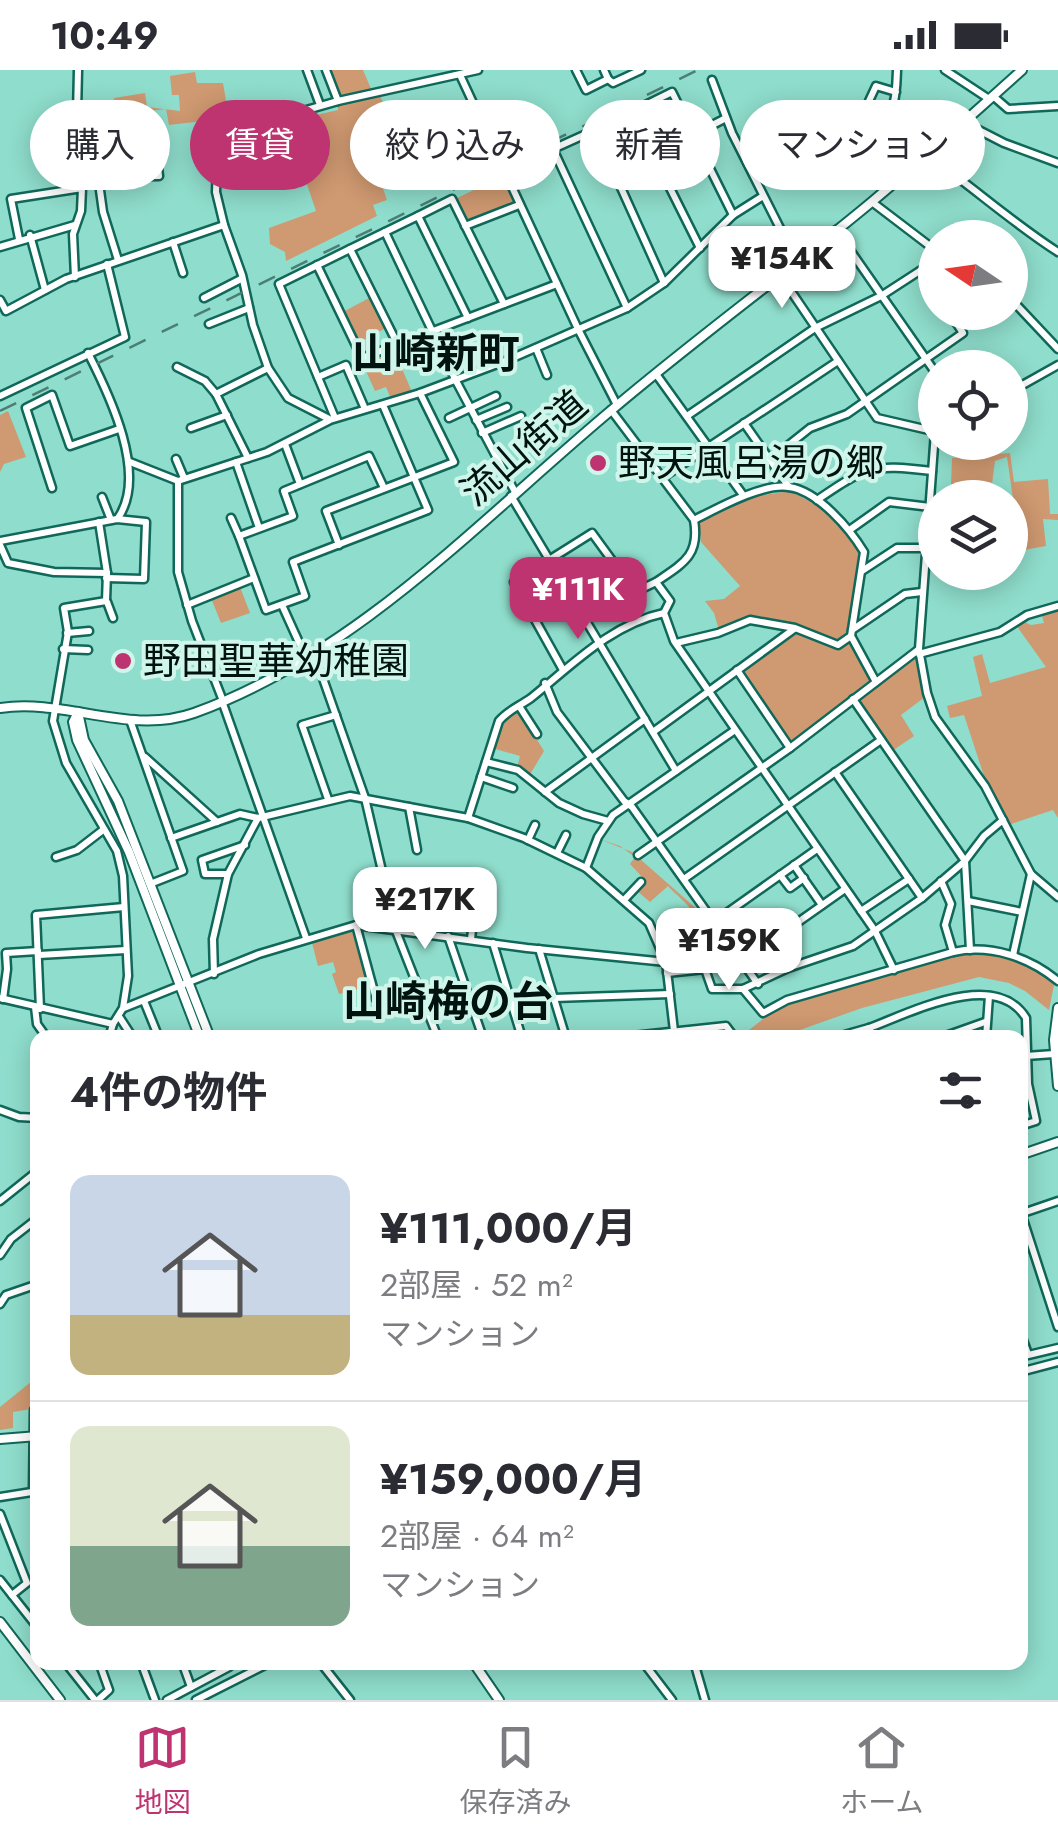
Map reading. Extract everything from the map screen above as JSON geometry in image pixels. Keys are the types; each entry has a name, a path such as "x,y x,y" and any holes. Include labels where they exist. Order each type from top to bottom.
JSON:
{"street":[{"path":"77,100 78,70"},
{"path":"306,70 318,100"},
{"path":"326,70 338,100"},
{"path":"576,70 586,90 608,79"},
{"path":"604,70 614,83 640,70"},
{"path":"896,92 876,86 869,101 878,125 894,108 896,92 897,70"},
{"path":"944,70 1008,109 1058,106"},
{"name":"流山街道","path":"985,103 1022,70"},
{"path":"330,102 472,71"},
{"path":"460,74 614,408 694,520 698,541 689,557 636,592 592,532 514,582 563,670"},
{"path":"712,80 726,118 796,260"},
{"path":"656,100 672,92 676,100"},
{"path":"720,121 726,118"},
{"path":"985,133 1058,163"},
{"path":"580,137 553,149 626,308"},
{"path":"18,239 11,199 82,188 81,211 74,224 75,277"},
{"path":"720,189 733,215"},
{"path":"101,190 103,212 118,260"},
{"path":"217,190 268,368 288,398 332,419"},
{"path":"622,190 664,283"},
{"path":"671,190 700,248"},
{"name":"流山街道","path":"0,708 22,704 130,720 164,721 223,701 278,676 404,588 614,408 886,190"},
{"path":"977,190 999,212 1058,252"},
{"path":"130,462 181,480 285,444 332,419 420,394 536,348 626,308 664,283 733,215 763,196"},
{"path":"332,419 279,284 452,199 504,304"},
{"path":"872,202 918,237"},
{"path":"466,226 519,205"},
{"path":"418,216 468,318"},
{"path":"0,246 74,224"},
{"path":"0,300 3,313 107,264 224,226"},
{"path":"836,230 919,350"},
{"path":"384,232 513,494 676,771"},
{"path":"30,235 45,290"},
{"path":"173,242 182,273"},
{"path":"350,249 398,345"},
{"path":"0,396 124,337 107,264"},
{"path":"317,265 362,358 557,284"},
{"path":"687,416 815,328 881,296 918,271"},
{"path":"779,274 877,418 918,427"},
{"path":"204,298 241,279"},
{"path":"209,324 249,308"},
{"path":"1028,317 1058,349"},
{"path":"937,350 963,333 961,330"},
{"path":"536,348 547,374"},
{"path":"88,353 130,462 128,504 114,519"},
{"path":"662,478 838,361"},
{"path":"771,459 810,428 847,414 918,363"},
{"path":"1028,382 1058,365"},
{"path":"318,377 346,366 366,410"},
{"path":"177,367 205,381 216,394 248,458"},
{"path":"216,394 268,368"},
{"path":"656,374 744,495"},
{"path":"339,545 326,511 454,462 420,394"},
{"path":"52,488 26,408 52,395 70,446 119,429"},
{"path":"448,418 496,396"},
{"path":"231,518 266,610 306,596 293,562 428,510 383,405"},
{"path":"476,420 507,407"},
{"path":"192,428 227,415"},
{"path":"482,432 520,416"},
{"path":"744,422 789,487 817,500 851,529 864,552 851,633 876,682"},
{"path":"285,444 300,484"},
{"path":"239,536 293,516 284,491 369,456 384,488"},
{"path":"176,459 181,480 176,558 187,604 306,938"},
{"path":"931,480 933,460"},
{"path":"236,462 260,528"},
{"path":"817,500 872,467 932,470"},
{"path":"694,520 744,495 789,487"},
{"path":"102,497 114,519"},
{"path":"851,529 889,502 918,506"},
{"path":"114,519 146,522 144,579 54,572 8,563 0,543 100,522 114,519"},
{"path":"100,522 106,601 113,618"},
{"path":"861,572 897,548 918,548"},
{"path":"578,608 623,576"},
{"path":"187,604 254,578"},
{"path":"468,818 499,721 622,628 664,613 670,601 656,582"},
{"path":"676,643 750,620 795,628 838,645 904,594 922,592 919,652 926,693 935,716 985,786 1031,874 1058,897"},
{"path":"106,601 64,608 68,634 54,721 66,763 103,830 122,849 128,976 123,1008 112,1030"},
{"path":"282,605 336,714 364,798 396,931 435,1030"},
{"path":"638,855 919,652 1000,632 1027,615 1058,606"},
{"path":"664,613 676,643 875,931 894,970"},
{"path":"653,732 795,628"},
{"path":"68,634 89,631"},
{"path":"63,649 88,650"},
{"path":"737,670 790,748"},
{"path":"545,683 557,712 657,842 758,984"},
{"path":"852,699 965,861 970,950"},
{"path":"518,705 536,734"},
{"path":"78,712 74,716 75,735 122,849 206,1030"},
{"path":"78,712 84,740 118,801 150,884 198,1030"},
{"path":"328,799 302,725 336,714"},
{"path":"545,792 646,719"},
{"path":"130,720 183,871 150,884"},
{"path":"586,868 608,820 735,730"},
{"path":"684,879 881,740"},
{"path":"140,753 216,822"},
{"path":"486,762 518,770 572,810 608,820"},
{"path":"150,777 161,772"},
{"path":"835,772 922,898"},
{"path":"481,776 513,788"},
{"path":"172,838 240,814 261,817 350,796 468,818 528,840 586,868 649,923 666,962 674,1030"},
{"path":"408,806 416,850"},
{"path":"214,974 214,940 228,874 261,817"},
{"path":"667,973 704,969 712,989 743,989 788,968 853,946 922,898 965,861 984,836 1003,820"},
{"path":"528,840 535,825"},
{"path":"56,857 77,850 103,830"},
{"path":"558,853 566,835"},
{"path":"228,874 205,874 202,860 246,845"},
{"path":"714,922 817,849"},
{"path":"794,865 822,905"},
{"path":"1014,955 1031,874"},
{"path":"780,875 790,888 804,878"},
{"path":"860,911 909,879"},
{"path":"941,881 951,904 945,925 953,952"},
{"path":"624,900 641,882"},
{"path":"471,938 477,888"},
{"path":"720,968 726,975 845,889"},
{"path":"968,901 1022,912"},
{"path":"41,1030 37,1024 36,915 124,908"},
{"path":"356,925 376,999 416,983"},
{"path":"123,1008 306,938 356,925 666,962"},
{"path":"448,936 480,1030"},
{"path":"493,943 520,1030"},
{"path":"539,949 564,1030"},
{"path":"126,950 6,953 8,970 2,998 116,1021 126,1030"},
{"path":"743,989 764,1014 780,1002 970,950 1014,955 1043,968 1058,981"},
{"path":"554,998 670,994"},
{"path":"862,1030 956,996 989,996 1023,1012 1026,1030"},
{"path":"986,1030 989,996"},
{"path":"144,1001 156,1030"},
{"path":"1058,1008 1054,1054 1058,1086"},
{"path":"962,1030 985,1022"},
{"path":"684,1030 726,1026 729,1030"},
{"path":"1028,1056 1054,1054"},
{"path":"1028,1102 1036,1121 1028,1124"},
{"path":"0,1110 30,1118"},
{"path":"1028,1152 1058,1142"},
{"path":"0,1201 30,1178"},
{"path":"1028,1211 1058,1201"},
{"path":"0,1255 10,1239 30,1224"},
{"path":"1028,1238 1058,1327"},
{"path":"0,1304 3,1292 30,1286"},
{"path":"1028,1355 1058,1348"},
{"path":"1028,1370 1058,1362"},
{"path":"0,1439 30,1436"},
{"path":"0,1497 30,1491"},
{"path":"0,1514 27,1583 12,1595"},
{"path":"0,1580 30,1617"},
{"path":"0,1622 30,1661"},
{"path":"37,1670 60,1700"},
{"path":"72,1670 97,1700 109,1690 101,1670"},
{"path":"143,1670 155,1700"},
{"path":"185,1670 192,1687"},
{"path":"166,1700 223,1670"},
{"path":"196,1700 255,1670"},
{"path":"326,1670 350,1700"},
{"path":"478,1670 499,1700"},
{"path":"649,1670 672,1700"},
{"path":"696,1670 705,1700"}],"shaded area":[{"path":"329,70 363,70 372,91 343,98"},
{"path":"195,72 197,83 223,83 226,100 190,100 190,123 170,125 170,110 180,111 179,95 172,95 170,76"},
{"path":"145,93 146,100 114,100 114,98"},
{"path":"380,93 382,100 350,100 350,190 384,190 387,200 373,205 377,216 286,261 285,252 270,244 269,228 316,211 309,190 330,190 330,112 338,110 337,103"},
{"path":"474,190 508,190 514,204 465,220 455,199"},
{"path":"371,297 386,328 358,343 343,312"},
{"path":"394,350 412,392 391,399 386,387 375,391 362,362"},
{"path":"8,411 26,457 4,464 0,472 0,415"},
{"path":"952,460 998,460 993,480 951,480"},
{"path":"1007,460 1011,460 1014,480 1010,480"},
{"path":"1048,479 1050,514 1058,514 1058,520 1043,519 1046,546 1028,549 1028,481"},
{"path":"790,491 832,516 857,543 858,582 848,634 839,642 791,625 751,617 719,630 705,601 724,599 740,586 701,542 699,521 750,497"},
{"path":"240,587 250,613 221,623 211,598"},
{"path":"1058,608 1058,818 1053,810 1008,825 986,782 964,715 950,718 947,706 982,696 973,657 982,654 990,683 1046,667 1016,625 1022,621 1031,625 1044,623 1041,612"},
{"path":"795,631 838,647 850,642 870,680 792,743 741,672"},
{"path":"914,656 925,697 901,715 914,736 892,751 859,698"},
{"path":"518,709 544,751 529,776 517,768 520,756 492,748 500,719"},
{"path":"624,849 632,852 698,910 707,965 703,966 697,920 687,904 668,886 650,902 636,890 645,880 630,864 635,857"},
{"path":"351,928 368,987 339,994 332,974 336,972 333,962 318,966 311,939"},
{"path":"978,952 1020,961 1038,970 1054,985 1049,1010 1009,983 979,977 862,1008 800,1030 749,1030 781,1005 952,955"},
{"path":"30,1383 30,1409 13,1412 13,1428 0,1430 0,1407"}],"railway":[{"path":"0,411 698,70"}],"place":[{"name":"野天風呂湯の郷","path":"598,463"},
{"name":"野田聖華幼稚園","path":"123,661"}],"district":[{"name":"山崎新町","path":"436,353"},
{"name":"山崎梅の台","path":"448,1001"}]}
